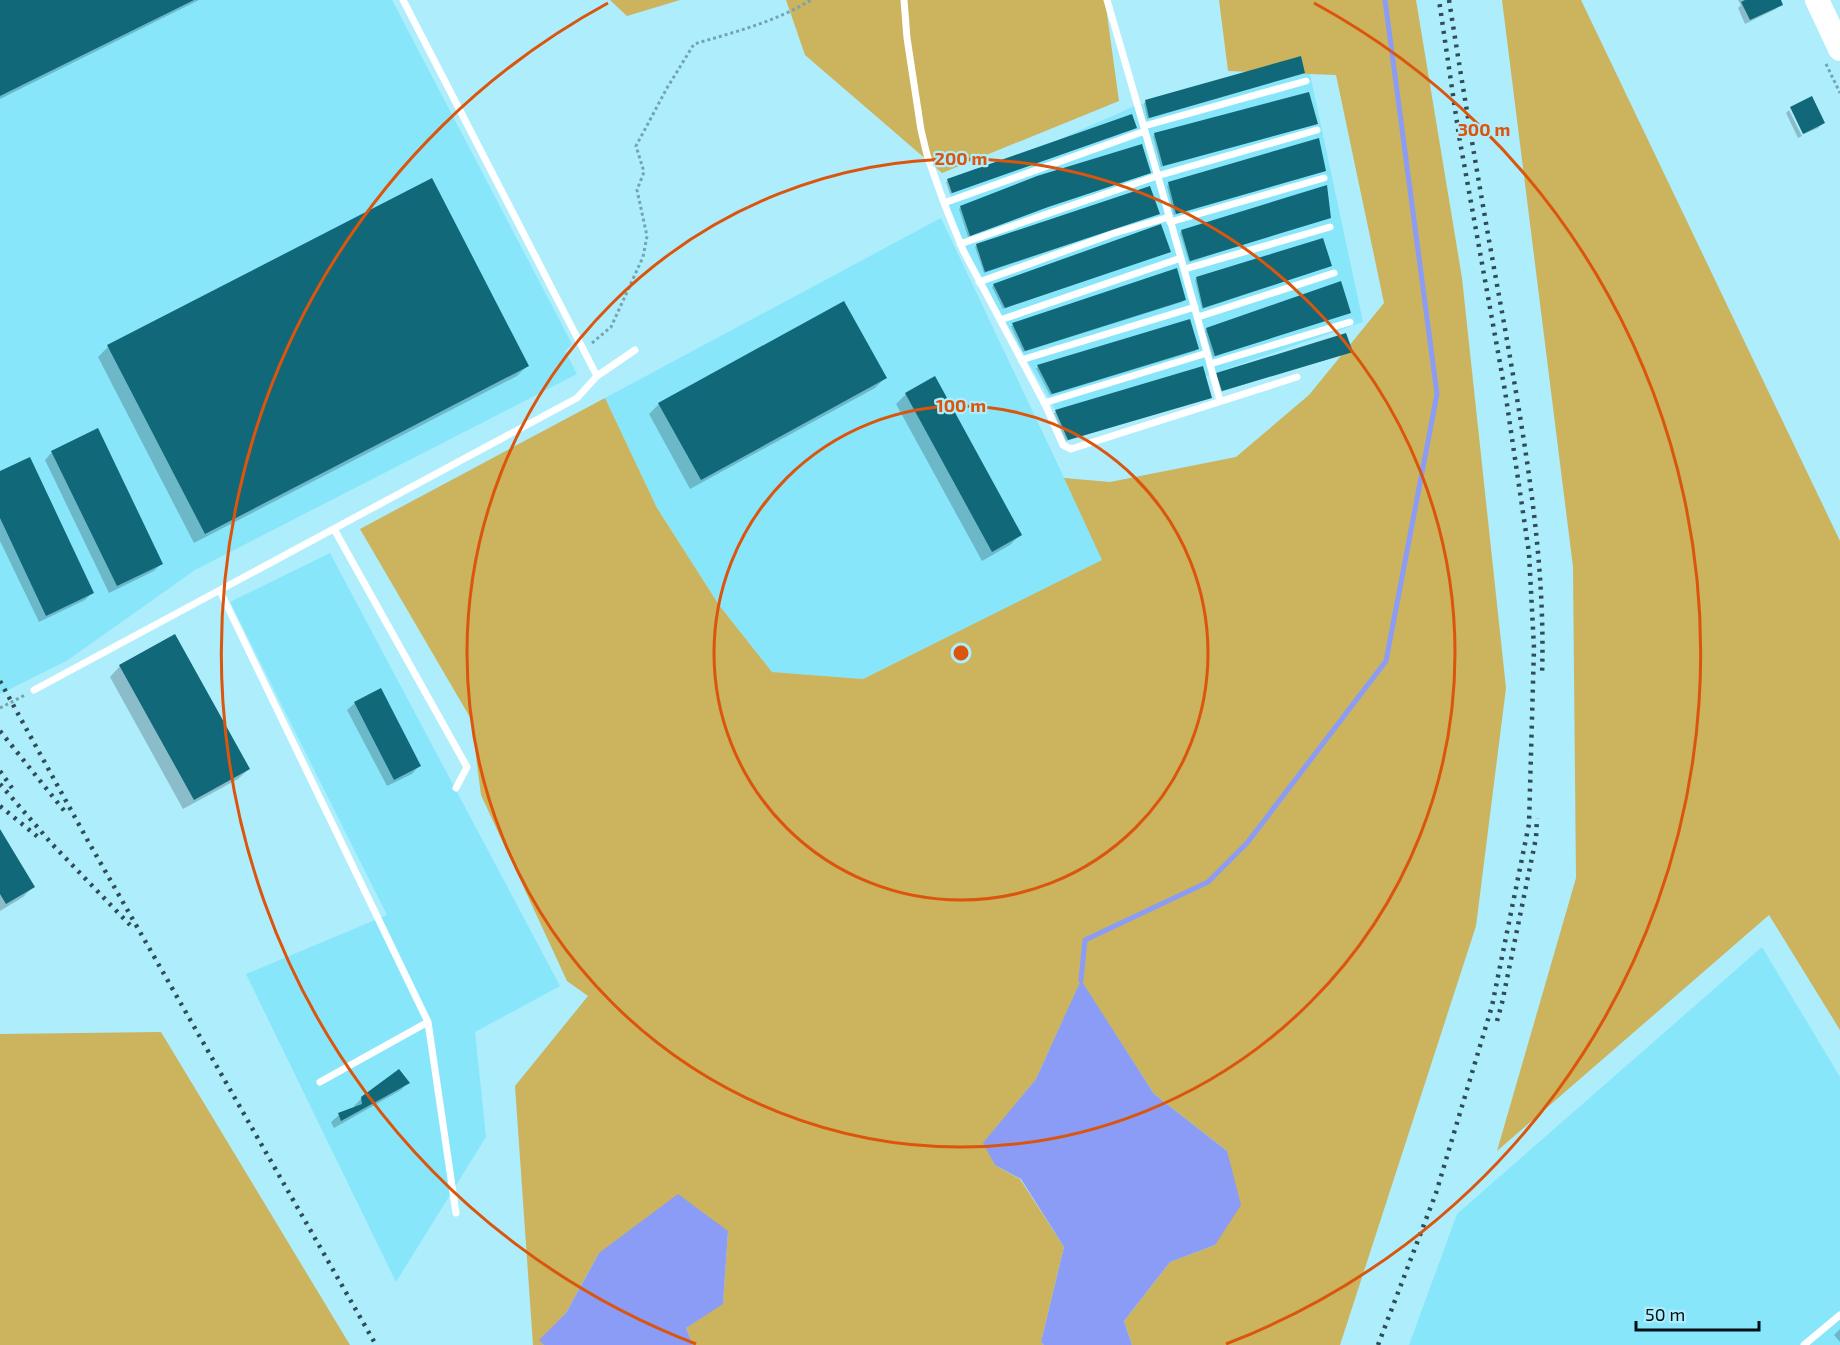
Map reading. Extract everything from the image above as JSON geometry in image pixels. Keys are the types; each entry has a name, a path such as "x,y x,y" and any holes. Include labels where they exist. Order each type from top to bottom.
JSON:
{"highway":[{"path":"1816,0 1840,49"}],"lane":[{"path":"403,0 597,376"},
{"path":"903,0 921,130 944,203 960,244 1022,360 1063,445 1071,449 1297,377"},
{"path":"1107,0 1221,401"},
{"path":"944,203 1144,128 1306,81"},
{"path":"960,244 1157,176 1317,130"},
{"path":"979,282 1115,233 1324,178"},
{"path":"1185,269 1330,227"},
{"path":"1000,320 1181,258"},
{"path":"1197,317 1334,273"},
{"path":"1022,360 1195,307"},
{"path":"1210,364 1350,322"},
{"path":"34,690 578,398 597,376 635,350"},
{"path":"1044,403 1207,353"},
{"path":"334,529 467,767 456,788"},
{"path":"220,591 428,1022 456,1214"},
{"path":"320,1082 428,1022"},
{"path":"1804,1345 1840,1315"}],"path":[{"path":"584,350 611,327 642,257 647,236 637,190 644,172 636,146 694,44 748,29 794,10 811,0"},
{"path":"0,708 34,690"}],"shaded area":[{"path":"0,0 392,0 572,344 565,351 577,374 195,570 68,660 0,694"},
{"path":"610,0 680,0 627,16"},
{"path":"786,0 1105,0 1119,101 942,173 805,55"},
{"path":"1219,0 1416,0 1462,278 1506,688 1476,926 1340,1345 1132,1345 1124,1321 1170,1262 1215,1245 1227,1151 1154,1094 1081,981 1036,1079 984,1143 995,1165 1020,1179 1064,1247 1041,1342 1044,1345 693,1345 686,1328 723,1303 728,1231 599,1253 566,1313 540,1340 544,1345 533,1345 515,1086 588,996 567,981 481,795 471,719 360,529 605,398 657,508 719,605 772,672 863,679 1102,560 1064,478 1110,482 1236,457 1309,395 1384,303 1336,75 1228,71"},
{"path":"1502,0 1581,0 1840,541 1840,1030 1769,915 1497,1151 1576,878 1573,567"},
{"path":"1308,65 1363,322 1064,425 946,217 952,187 1137,105"},
{"path":"941,218 1103,560 863,679 772,672 719,605 657,508 605,398"},
{"path":"330,553 560,986 475,1032 486,1137 396,1282 246,974 387,915 230,602"},
{"path":"1762,947 1840,1077 1840,1345 1409,1345 1457,1214"},
{"path":"161,1032 350,1345 0,1345 0,1034"}],"water":[{"path":"1081,980 1154,1094 1227,1151 1241,1205 1215,1245 1170,1262 1124,1321 1132,1345 1044,1345 1041,1342 1064,1247 1021,1179 995,1165 983,1143 1036,1079"},
{"path":"678,1194 728,1231 723,1304 686,1328 693,1345 544,1345 539,1340 566,1313 599,1253"}],"building":[{"path":"0,0 194,0 0,96"},
{"path":"1781,0 1783,5 1750,20 1741,2"},
{"path":"1301,56 1305,73 1149,118 1145,100"},
{"path":"1309,92 1318,124 1163,166 1154,133"},
{"path":"1812,96 1825,123 1803,134 1790,107"},
{"path":"1132,114 1137,128 952,193 947,179"},
{"path":"1319,138 1326,171 1176,214 1168,182"},
{"path":"1142,144 1151,173 970,236 960,206 1037,176"},
{"path":"432,178 529,366 205,534 107,345"},
{"path":"1327,185 1331,218 1190,261 1181,230"},
{"path":"1150,186 1160,214 985,272 976,244"},
{"path":"1161,224 1171,252 1005,308 993,284"},
{"path":"1323,238 1332,266 1203,308 1196,277"},
{"path":"1177,268 1186,300 1025,351 1012,323"},
{"path":"1341,281 1351,313 1215,356 1206,328"},
{"path":"844,301 887,378 701,480 658,403"},
{"path":"1190,319 1199,349 1052,394 1037,365"},
{"path":"1346,333 1353,352 1222,391 1216,373"},
{"path":"1203,366 1212,398 1068,440 1055,410"},
{"path":"935,376 1022,535 992,552 905,393"},
{"path":"98,428 163,564 117,586 51,451"},
{"path":"30,457 94,593 46,616 0,518 0,471"},
{"path":"175,634 250,769 194,800 119,665"},
{"path":"381,688 421,766 394,780 354,702"},
{"path":"0,829 35,887 6,904 0,894"},
{"path":"399,1069 410,1083 341,1121 338,1113 362,1104 361,1097"}],"waterway":[{"path":"1081,980 1085,940 1208,882 1247,843 1386,661 1437,394 1385,0"}],"railway":[{"path":"1378,1345 1436,1193 1492,1006 1529,824 1534,648 1529,553 1505,391 1459,136 1439,0"},
{"path":"1449,0 1532,498 1541,586 1542,675"},
{"path":"0,681 88,841 376,1345"},
{"path":"0,731 66,813"},
{"path":"0,771 12,788"},
{"path":"0,784 52,844 130,925"},
{"path":"0,806 38,837"},
{"path":"1497,1021 1536,838 1537,818"}]}
